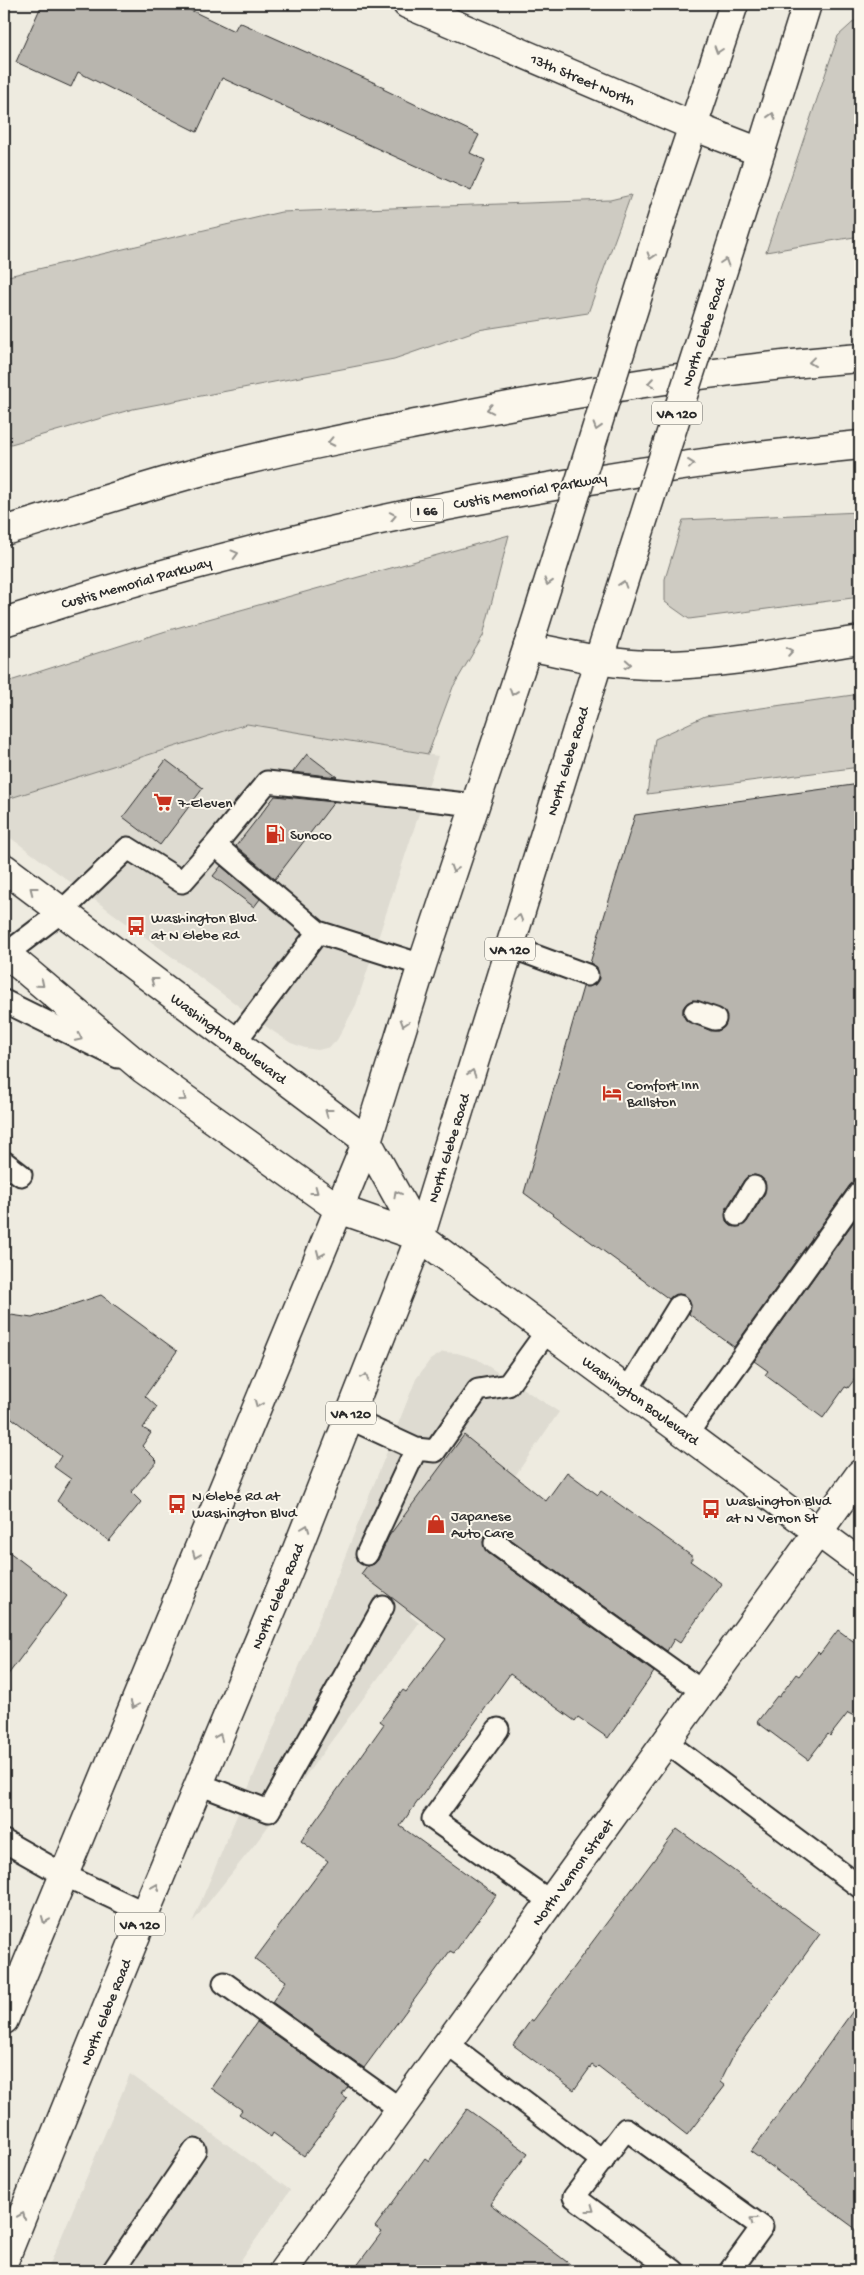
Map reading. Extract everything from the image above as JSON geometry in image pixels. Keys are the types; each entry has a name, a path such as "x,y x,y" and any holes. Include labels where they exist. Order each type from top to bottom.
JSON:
{"main road":[{"name":"13th Street North","path":"407,4 693,126 760,152"},
{"path":"4,2020 367,1142 422,965 530,640 666,209 734,4"},
{"name":"North Glebe Road","path":"4,2261 145,1913 294,1557 420,1237 511,947 597,661 807,4"},
{"path":"4,531 182,477 396,428 512,405 626,386 860,358"},
{"name":"Custis Memorial Parkway","path":"4,622 147,578 353,524 566,482 681,465 860,445"},
{"path":"530,640 597,661 660,666 710,662 860,640"},
{"name":"Washington Boulevard","path":"4,868 367,1142 420,1237"},
{"name":"Washington Boulevard","path":"5,953 143,1069 339,1209 420,1237 860,1563"},
{"name":"North Vernon Street","path":"283,2271 860,1474"}],"lane":[{"path":"5,953 61,912 128,848 182,882 267,782 475,805"},
{"path":"215,845 318,932 422,965"},
{"path":"235,1042 318,932"},
{"path":"511,947 587,975"},
{"path":"4,1001 143,1069"},
{"path":"696,1012 715,1019"},
{"path":"738,1215 754,1187"},
{"path":"687,1434 860,1192"},
{"path":"628,1390 679,1306"},
{"path":"349,1418 416,1449 435,1451 478,1390 508,1386 547,1331"},
{"path":"366,1554 416,1449"},
{"path":"495,1543 702,1692"},
{"path":"199,1784 269,1811 383,1607"},
{"path":"498,1729 433,1819 551,1902"},
{"path":"666,1742 860,1887"},
{"path":"4,1841 64,1875 145,1913"},
{"path":"224,1983 400,2109"},
{"path":"448,2044 603,2161"},
{"path":"674,2271 574,2198 626,2129 762,2226 730,2271"},
{"path":"113,2271 195,2150"}],"shaded area":[{"path":"860,16 860,236 766,252 838,36"},
{"path":"631,195 588,313 478,330 394,359 133,409 4,446 4,277 281,212 610,200"},
{"path":"860,512 860,597 689,619 665,602 665,579 683,520"},
{"path":"509,535 483,636 453,687 428,754 247,724 4,800 4,683 169,630"},
{"path":"860,694 860,767 647,794 655,739 705,716"},
{"path":"247,724 438,756 356,1005 337,1040 330,1047 318,1050 291,1043 271,1030 4,833 4,800"},
{"path":"443,1352 457,1353 477,1359 559,1412 515,1476 410,1616 419,1623 255,1844 192,1923 342,1564 416,1379 430,1360"},
{"path":"130,2074 290,2190 234,2271 47,2271"}],"building":[{"path":"42,4 178,4 234,31 239,22 384,87 383,89 479,135 470,153 485,160 471,191 222,78 197,132 78,72 71,87 16,62"},
{"path":"307,754 337,777 293,772"},
{"name":"7-Eleven","path":"166,760 203,788 160,845 123,817"},
{"name":"Comfort Inn Ballston","path":"860,784 860,1180 850,1185 734,1347 689,1314 691,1306 686,1296 679,1294 669,1299 524,1193 583,987 595,985 599,979 597,967 590,963 635,815","holes":["693,1000 724,1011 727,1017 723,1028 718,1031 711,1031 686,1020 683,1015 683,1008","755,1175 765,1181 765,1193 747,1222 737,1227 731,1226 726,1221 726,1209 744,1180 748,1176"]},
{"path":"275,796 334,802 275,879 236,846"},
{"path":"221,866 260,899 254,907 213,876"},
{"path":"860,1213 860,1372 848,1388 845,1387 823,1418 765,1375 768,1371 754,1361"},
{"path":"101,1295 177,1351 145,1396 157,1407 143,1428 151,1433 142,1446 157,1461 131,1492 141,1502 109,1541 57,1501 71,1479 54,1467 61,1456 4,1412 4,1314 32,1318"},
{"path":"464,1435 546,1501 567,1472 598,1495 601,1491 693,1557 690,1561 722,1584 680,1643 674,1639 667,1651 502,1533 496,1531 485,1535 483,1542 488,1553 654,1672 608,1738 578,1717 575,1721 510,1674 400,1826 496,1895 454,1953 450,1951 364,2068 272,2002 286,1981 255,1959 328,1861 301,1841 384,1724 380,1721 403,1690 406,1692 446,1639 361,1574 367,1566 374,1564 378,1560 389,1536"},
{"path":"4,1548 67,1596 4,1680"},
{"path":"838,1630 860,1646 860,1719 848,1713 830,1736 828,1734 808,1760 757,1722 796,1674 799,1676 818,1652 820,1654"},
{"path":"677,1829 820,1934 735,2052 720,2082 725,2086 687,2135 598,2066 596,2068 592,2065 574,2090 513,2045"},
{"path":"860,2001 860,2232 751,2152"},
{"path":"257,2022 348,2087 342,2095 347,2099 304,2156 273,2133 271,2137 239,2114 242,2110 211,2088"},
{"path":"467,2109 528,2153 490,2204 579,2271 353,2271 382,2232 375,2227 425,2158 429,2161"}],"place":[{"name":"7-Eleven","path":"163,802"},
{"name":"Sunoco","path":"275,834"},
{"name":"Washington Blvd at N Glebe Rd","path":"136,926"},
{"name":"Comfort Inn Ballston","path":"612,1093"},
{"name":"N Glebe Rd at Washington Blvd","path":"177,1504"},
{"name":"Washington Blvd at N Vernon St","path":"711,1509"},
{"name":"Japanese Auto Care","path":"436,1524"}]}
